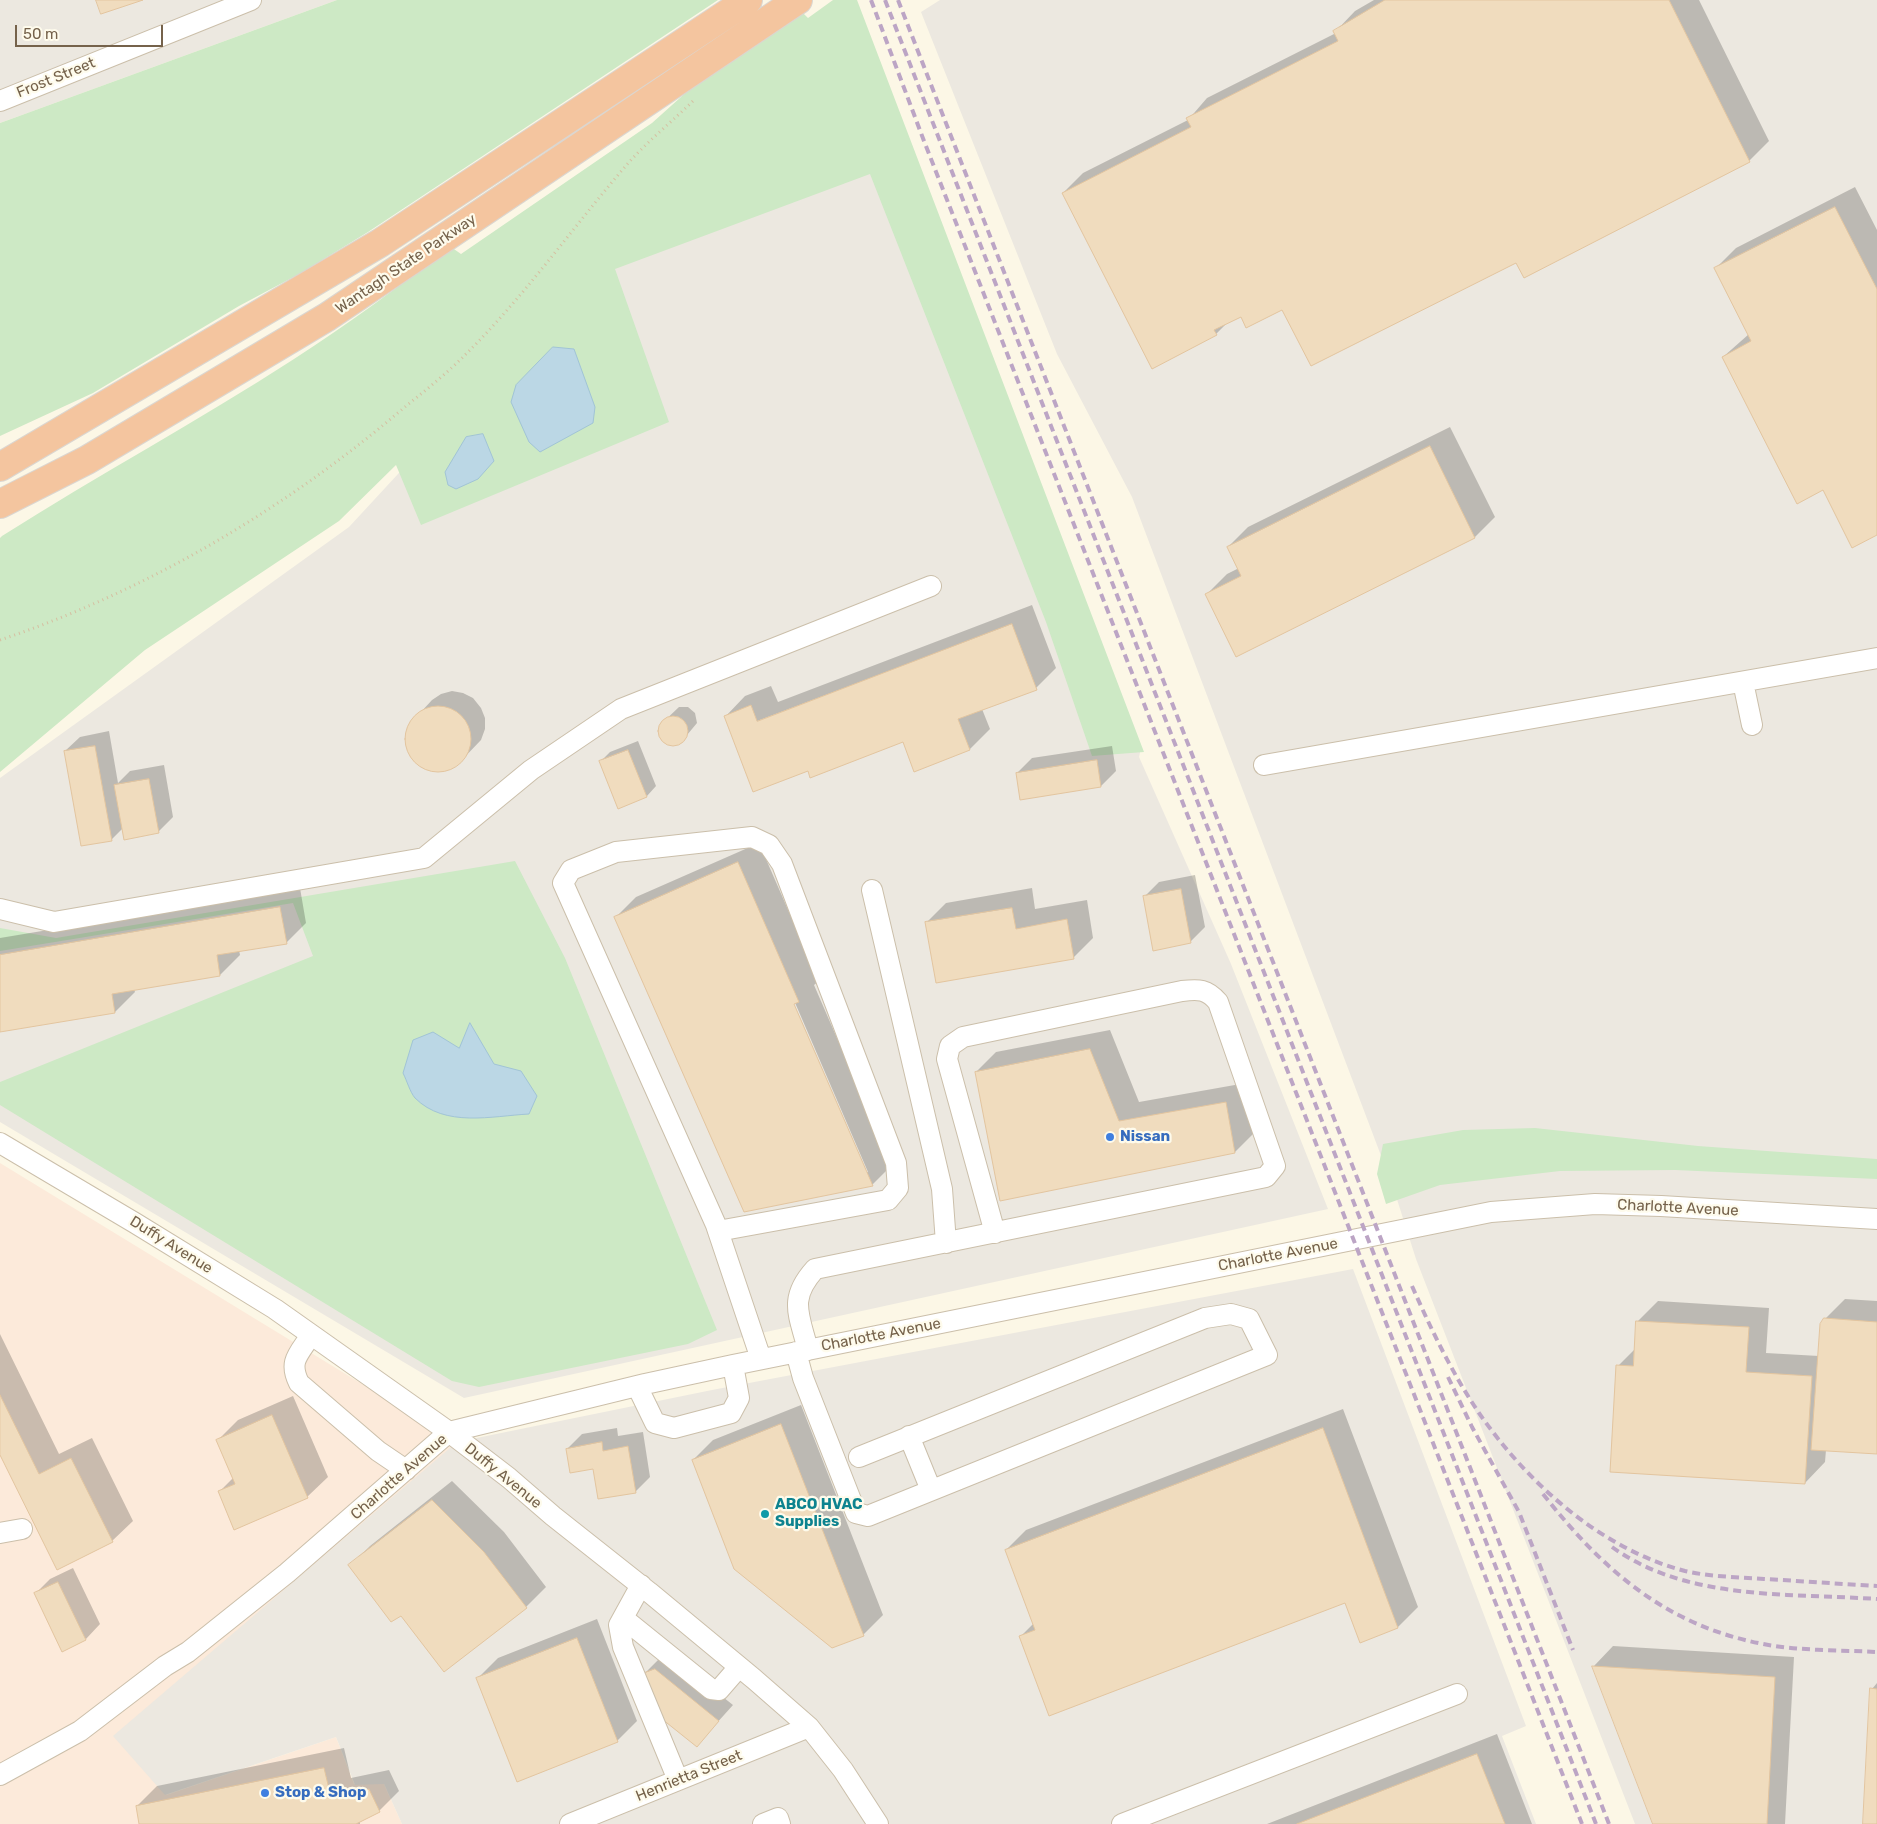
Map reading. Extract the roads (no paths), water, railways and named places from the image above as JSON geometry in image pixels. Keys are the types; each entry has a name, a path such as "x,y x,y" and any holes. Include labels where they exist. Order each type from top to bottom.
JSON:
{"highway":[{"name":"Wantagh State Parkway","path":"0,467 59,434 380,242 748,0"},
{"name":"Wantagh State Parkway","path":"0,504 35,484 87,460 327,317 793,4"},
{"path":"0,451 59,434"},
{"path":"0,518 35,484"}],"street":[{"name":"Frost Street","path":"0,101 251,0"},
{"path":"0,909 54,922 424,858 531,770 621,709 931,586"},
{"path":"1264,765 1877,658"},
{"path":"1743,682 1752,725"},
{"path":"718,1232 888,1200 898,1188 896,1163 782,864 769,844 752,836 616,852 571,870 564,883 718,1232 761,1359"},
{"path":"872,890 942,1189 946,1243"},
{"path":"859,1457 1205,1318 1231,1314 1249,1319 1267,1355 868,1516 856,1513 803,1378 796,1302 804,1281 816,1270 1266,1177 1275,1166 1218,1002 1210,993 1200,989 1182,991 963,1037 950,1046 947,1059 995,1233"},
{"name":"Duffy Avenue","path":"0,1143 135,1222 275,1310 449,1432 509,1478 552,1516 640,1585 809,1727 843,1770 878,1824"},
{"name":"Charlotte Avenue","path":"0,1775 80,1731 165,1666 188,1652 288,1574 449,1432 638,1386 761,1359 1491,1212 1595,1204 1661,1206 1877,1219"},
{"path":"311,1335 293,1364 293,1372 298,1383 378,1451 406,1470"},
{"path":"638,1386 655,1423 674,1428 731,1413 739,1398 733,1365"},
{"path":"909,1436 931,1490"},
{"path":"0,1533 22,1529"},
{"path":"640,1585 619,1625 623,1647 678,1780"},
{"path":"623,1618 711,1689 719,1690 739,1667"},
{"path":"1122,1824 1457,1694"},
{"name":"Henrietta Street","path":"570,1824 809,1727"},
{"path":"764,1824 778,1818 780,1824"}],"water":[{"path":"553,347 574,349 595,407 593,423 540,452 529,442 511,402 516,385"},
{"path":"483,434 494,461 478,479 456,489 448,485 445,472 466,437"},
{"path":"470,1023 494,1064 521,1071 537,1096 529,1114 485,1118 454,1117 427,1107 413,1096 403,1073 413,1040 433,1032 459,1048"}],"railway":[{"path":"871,0 924,141 1582,1824"},
{"path":"885,0 1596,1824"},
{"path":"898,0 1609,1824"},
{"path":"1412,1286 1450,1365 1477,1410 1496,1436 1541,1486 1594,1529 1623,1547 1654,1561 1685,1571 1725,1576 1877,1586"},
{"path":"1448,1377 1472,1427 1519,1512 1573,1650"},
{"path":"1543,1494 1589,1547 1613,1570 1666,1608 1696,1623 1728,1635 1763,1644 1806,1649 1877,1652"},
{"path":"1612,1547 1641,1564 1673,1577 1705,1586 1774,1594 1877,1599"}],"place":[{"name":"Nissan","path":"1110,1137"},
{"name":"ABCO HVAC Supplies","path":"765,1514"},
{"name":"Stop & Shop","path":"265,1793"}]}
